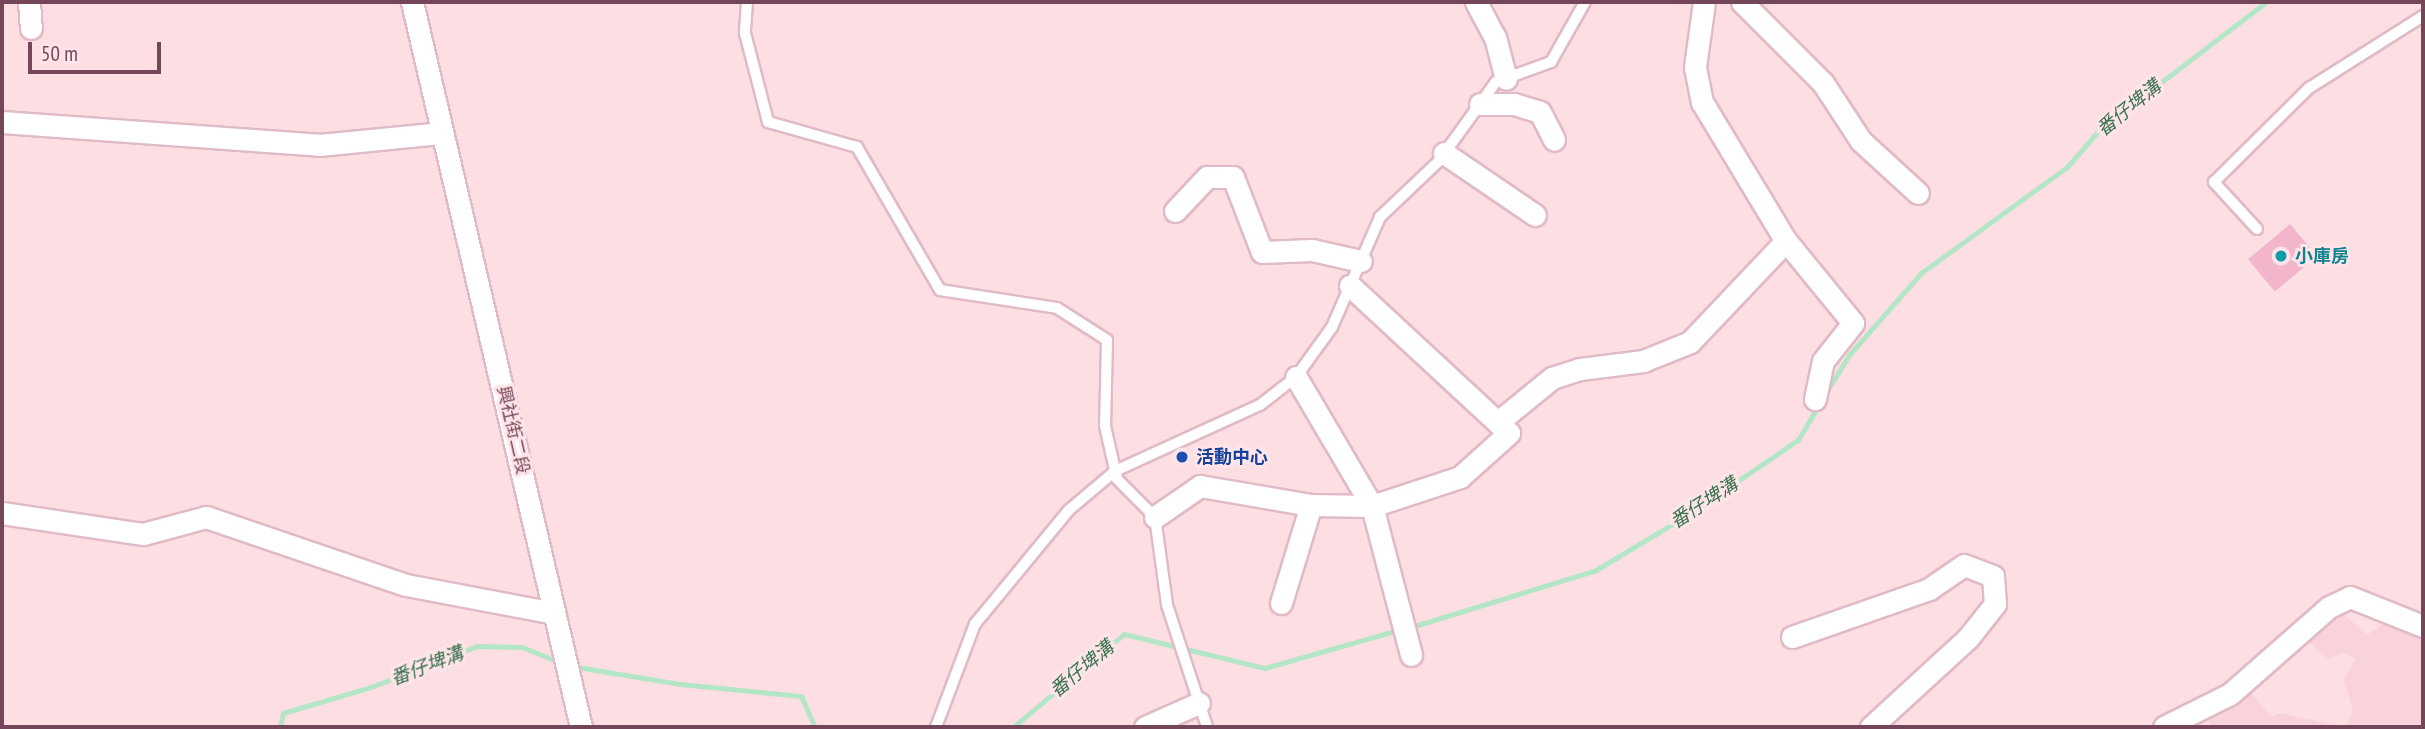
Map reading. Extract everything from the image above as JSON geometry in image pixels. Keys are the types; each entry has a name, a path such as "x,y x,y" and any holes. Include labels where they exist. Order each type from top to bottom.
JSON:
{"street":[{"path":"29,2 30,28"},
{"name":"興社街二段","path":"412,2 581,727"},
{"path":"1476,2 1495,37 1506,79"},
{"path":"1704,2 1695,67 1702,102 1786,241 1853,323 1823,361 1815,399"},
{"path":"1742,2 1823,83 1861,141 1918,193"},
{"path":"1480,104 1514,104 1540,112 1554,139"},
{"path":"2,122 319,145 442,133"},
{"path":"1444,153 1535,215"},
{"path":"1175,211 1206,177 1233,177 1262,252 1312,250 1361,261"},
{"path":"1498,422 1552,378 1580,369 1643,361 1689,342 1786,241"},
{"path":"1155,517 1200,486 1311,505 1372,506 1460,477 1509,433 1350,286"},
{"path":"1296,377 1372,506 1411,656"},
{"path":"1280,603 1311,505"},
{"path":"2,513 143,534 206,517 406,585 554,613"},
{"path":"1792,637 1929,589 1964,565 1993,576 1995,604 1968,638 1871,727"},
{"path":"2164,727 2230,694 2329,607 2350,597 2423,626"},
{"path":"1145,727 1199,702"}],"lane":[{"path":"747,2 745,33 768,122 856,147 940,290 1057,308 1107,340 1105,426 1117,479 1155,517 1167,605 1207,727"},
{"path":"936,727 975,624 1069,510 1115,471 1260,405 1296,377 1332,327 1380,218 1444,153 1496,82 1551,62 1585,2"},
{"path":"2256,229 2214,182 2309,88 2423,16"}],"shaded area":[{"path":"2339,610 2367,635 2389,620 2423,630 2423,727 2346,727 2353,711 2344,679 2356,659 2342,653 2328,659 2306,640"},
{"path":"2247,688 2271,717 2280,713 2344,727 2213,727 2207,719"}],"building":[{"name":"小庫房","path":"2290,224 2317,256 2275,292 2248,259"}],"waterway":[{"name":"番仔埤溝","path":"1825,394 1849,355 1921,273 2067,167 2100,129 2266,2"},
{"name":"番仔埤溝","path":"1408,628 1596,570 1686,516 1798,440 1820,403"},
{"name":"番仔埤溝","path":"1013,727 1124,634 1265,668 1398,630"},
{"name":"番仔埤溝","path":"280,727 283,713 371,687 477,646 522,647 559,662"},
{"name":"番仔埤溝","path":"571,666 680,684 801,696 815,727"}],"place":[{"name":"小庫房","path":"2281,256"},
{"name":"活動中心","path":"1182,457"}]}
